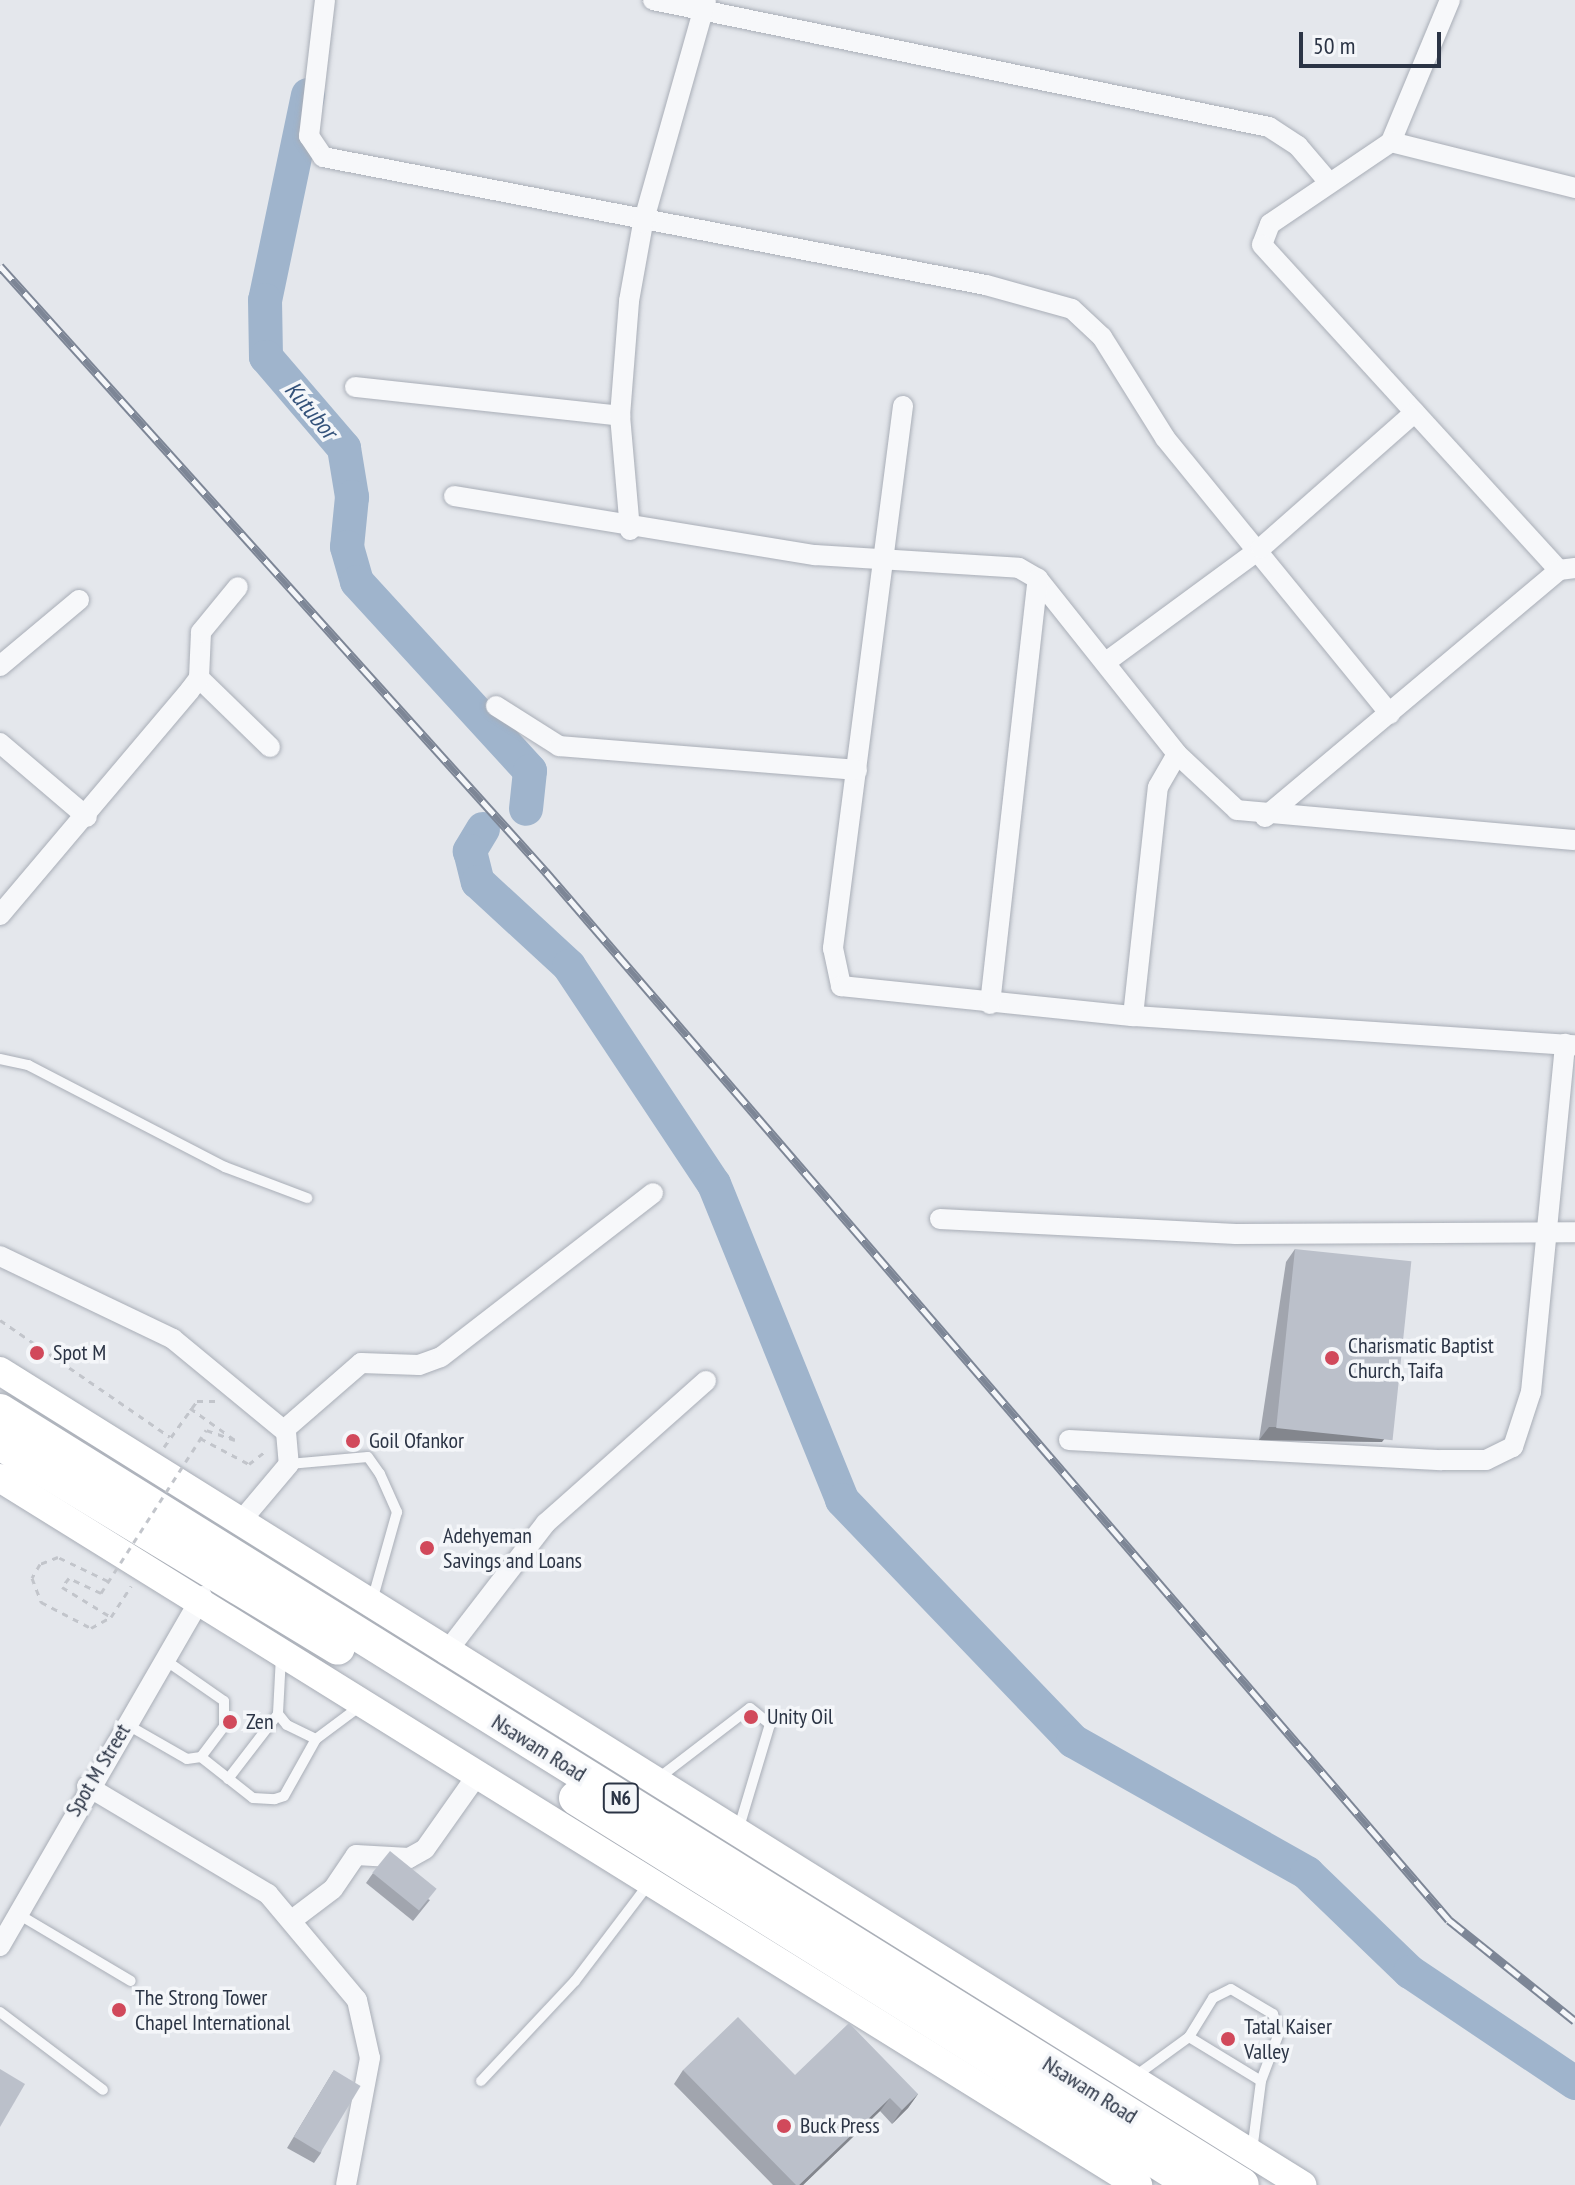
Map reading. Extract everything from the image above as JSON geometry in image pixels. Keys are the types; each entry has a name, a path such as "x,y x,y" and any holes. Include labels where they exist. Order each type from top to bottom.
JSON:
{"highway":[{"name":"Nsawam Road","path":"0,1411 1247,2169"},
{"name":"Nsawam Road","path":"0,1443 1194,2185"}],"main road":[{"path":"0,1371 154,1465 652,1784 1131,2079 1247,2169 1302,2185"},
{"path":"0,1478 202,1596 478,1774 1132,2183"}],"street":[{"path":"325,0 309,127 314,152 356,167 986,285 1072,309 1102,337 1165,438 1261,548 1390,714"},
{"path":"653,0 705,5 1269,127 1298,146 1327,180"},
{"path":"1265,817 1567,569 1415,412 1262,245 1270,224 1327,180 1391,142 1450,0"},
{"path":"630,530 620,416 643,223 705,5"},
{"path":"1391,142 1575,188"},
{"path":"355,387 620,416"},
{"path":"903,406 880,559 857,770 833,948 837,979 857,992 990,1004 1570,1045 1551,1230 1526,1422 1502,1455 1393,1458 1069,1440"},
{"path":"1106,662 1261,548 1415,412"},
{"path":"454,496 630,530 880,559 1007,566 1038,579 1177,754 1237,810 1265,817 1575,840"},
{"path":"990,1004 1038,579"},
{"path":"0,915 87,817 199,678 201,632 238,587"},
{"path":"0,666 79,600"},
{"path":"199,678 270,747"},
{"path":"496,706 559,746 857,770"},
{"path":"0,743 87,817"},
{"path":"1133,1016 1158,787 1177,754"},
{"path":"276,1436 361,1363 419,1365 441,1357 653,1193"},
{"path":"940,1219 1236,1234 1575,1232"},
{"path":"0,1256 173,1339 276,1436 292,1443 289,1464 241,1521"},
{"path":"445,1654 546,1523 706,1381"},
{"name":"Spot M Street","path":"0,1946 87,1786 202,1596"},
{"path":"292,1920 333,1889 361,1853 409,1858 425,1849 478,1774"},
{"path":"87,1786 234,1871 292,1920 357,2000 368,2028 370,2058 346,2185"}],"lane":[{"path":"0,1059 28,1065 225,1167 307,1198"},
{"path":"289,1464 368,1457 380,1474 397,1512 371,1605"},
{"path":"228,1779 278,1714 281,1646"},
{"path":"165,1660 224,1701 224,1726 201,1757"},
{"path":"125,1724 178,1758 201,1757 253,1798 284,1796 316,1739 367,1702"},
{"path":"652,1784 750,1708 770,1724 737,1837"},
{"path":"278,1714 316,1739"},
{"path":"481,2081 575,1981 652,1880"},
{"path":"18,1914 131,1981"},
{"path":"1131,2079 1189,2037 1213,1998 1231,1989 1273,2014 1279,2033 1261,2081 1247,2169"},
{"path":"0,2012 103,2090"},
{"path":"1189,2037 1261,2081"}],"path":[{"path":"0,1320 170,1437"},
{"path":"154,1465 190,1408 209,1399 228,1409"},
{"path":"111,1617 62,1587 69,1578 101,1593 206,1430 235,1440 190,1408"},
{"path":"200,1438 249,1464 262,1458 276,1436"},
{"path":"108,1581 58,1557 40,1564 32,1578 41,1602 74,1622 98,1627 111,1617 145,1563"}],"building":[{"name":"Charismatic Baptist Church, Taifa","path":"1295,1249 1411,1261 1393,1440 1276,1428"},
{"path":"390,1851 437,1889 419,1911 372,1873"},
{"path":"738,2017 795,2075 849,2023 918,2094 902,2110 890,2098 796,2185 683,2070"},
{"path":"0,2069 25,2084 0,2127"},
{"path":"334,2070 361,2086 320,2153 294,2137"}],"waterway":[{"name":"Kutubor","path":"308,95 265,300 266,357 344,448 352,497 347,547 357,582 530,771 526,809"},
{"path":"483,829 470,851 478,882 569,966 714,1184 842,1500 1073,1741 1307,1873 1410,1972 1575,2083"}],"railway":[{"path":"0,266 546,872 1449,1920 1575,2021"}],"place":[{"name":"Spot M","path":"37,1353"},
{"name":"Charismatic Baptist Church, Taifa","path":"1332,1358"},
{"name":"Goil Ofankor","path":"353,1441"},
{"name":"Adehyeman Savings and Loans","path":"427,1548"},
{"name":"Unity Oil","path":"751,1717"},
{"name":"Zen","path":"230,1722"},
{"name":"The Strong Tower Chapel International","path":"119,2010"},
{"name":"Tatal Kaiser Valley","path":"1228,2039"},
{"name":"Buck Press","path":"784,2126"}]}
